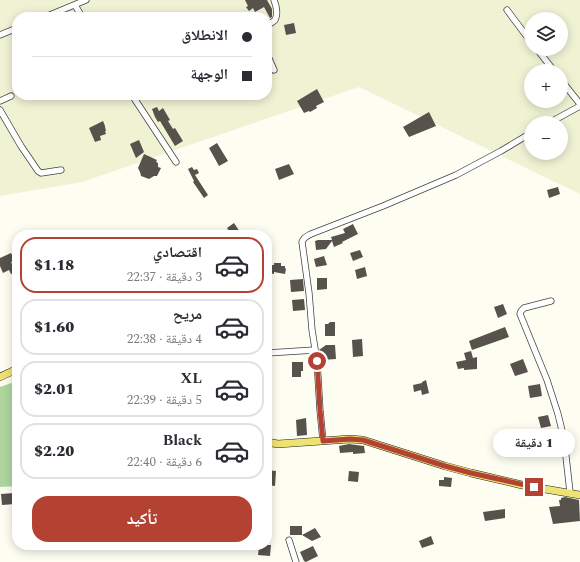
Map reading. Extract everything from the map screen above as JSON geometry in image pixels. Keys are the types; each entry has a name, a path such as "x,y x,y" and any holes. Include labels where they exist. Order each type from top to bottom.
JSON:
{"main road":[{"path":"0,377 12,371"},
{"path":"272,443 278,444 350,439 363,440 471,473 522,485 570,492 580,495"}],"street":[{"path":"58,12 86,0"},
{"path":"272,22 276,14 276,5 274,0"},
{"path":"75,5 79,12"},
{"path":"507,10 524,33"},
{"path":"0,35 12,30"},
{"path":"542,56 549,64"},
{"path":"272,65 274,70"},
{"path":"561,116 580,105 568,89"},
{"path":"0,101 11,96"},
{"path":"135,100 176,162"},
{"path":"0,110 21,146 38,171 41,173 61,170"},
{"path":"323,441 317,361 302,242 304,238 456,175 501,152 524,137"},
{"path":"551,301 524,308 520,314 547,380 558,414 564,439 570,492"},
{"path":"272,353 315,350"},
{"path":"289,540 296,562"}],"green space":[{"path":"0,0 580,0 580,194 359,87 82,182 0,196"},
{"path":"12,383 12,486 0,487 0,387"}],"building":[{"path":"245,0 267,0 272,12 267,12 264,7 255,12 253,8 249,11 246,7 248,6"},
{"path":"294,23 296,33 286,35 284,25"},
{"path":"317,89 324,102 316,106 317,108 310,112 304,113 297,101"},
{"path":"157,107 159,111 163,108 170,120 168,121 173,129 175,128 183,141 175,146 160,121 158,122 155,117 152,109"},
{"path":"429,112 436,126 409,137 403,127"},
{"path":"103,121 106,134 100,136 101,140 95,142 89,128"},
{"path":"139,140 144,152 136,158 130,144"},
{"path":"217,143 228,161 219,166 209,148"},
{"path":"144,154 157,160 156,162 158,163 158,167 161,168 157,176 149,179 141,176 138,168"},
{"path":"289,164 294,174 279,180 275,169"},
{"path":"192,167 194,170 197,169 199,173 195,175 208,195 204,198 193,182 194,181 188,169"},
{"path":"558,187 560,194 549,198 547,190"},
{"path":"234,223 239,230 228,230 227,228"},
{"path":"353,224 358,234 334,247 332,241 326,249 316,250 315,241 332,240 331,237 345,233 343,229"},
{"path":"360,250 363,257 353,261 350,253"},
{"path":"11,253 12,274 9,270 3,273 0,266 0,258"},
{"path":"324,256 327,265 316,267 314,259"},
{"path":"274,263 281,263 281,266 285,266 285,274 274,272 274,274 272,274 272,265 274,265"},
{"path":"365,267 367,276 357,279 355,270"},
{"path":"317,278 327,278 327,289 317,290"},
{"path":"303,279 304,291 291,292 290,280"},
{"path":"304,299 305,310 293,311 292,300"},
{"path":"503,304 507,314 498,318 494,307"},
{"path":"335,322 335,336 325,336 325,324"},
{"path":"505,327 509,337 472,350 469,341"},
{"path":"362,339 363,356 353,357 352,340"},
{"path":"326,345 335,345 336,359 321,360 319,350"},
{"path":"471,351 473,358 477,357 477,369 458,369 456,362 466,360 464,353"},
{"path":"523,359 528,372 515,376 510,364"},
{"path":"292,362 303,362 301,377 292,377"},
{"path":"426,380 429,393 422,395 421,390 414,392 413,385 422,383"},
{"path":"540,384 542,396 530,398 528,386"},
{"path":"548,415 551,426 541,428 538,417"},
{"path":"306,418 307,435 297,436 296,420"},
{"path":"553,434 556,445 546,448 542,437"},
{"path":"349,444 364,446 365,453 340,453 339,446"},
{"path":"272,471 276,471 275,486 272,486"},
{"path":"349,471 359,472 358,482 348,481"},
{"path":"444,477 452,478 451,487 439,486 439,480 444,480"},
{"path":"12,493 12,504 2,505 1,494"},
{"path":"565,497 579,500 580,521 553,524 549,507 560,506 559,500"},
{"path":"505,509 505,518 485,521 483,512"},
{"path":"290,526 302,526 302,535 290,535"},
{"path":"315,528 321,537 312,541 302,535"},
{"path":"431,536 434,544 422,548 419,541"},
{"path":"313,546 318,556 306,562 304,561 300,552"},
{"path":"258,550 271,550 270,556 258,555"}],"route":[{"path":"317,361 323,441 350,439 363,440 445,466 534,487"}]}
